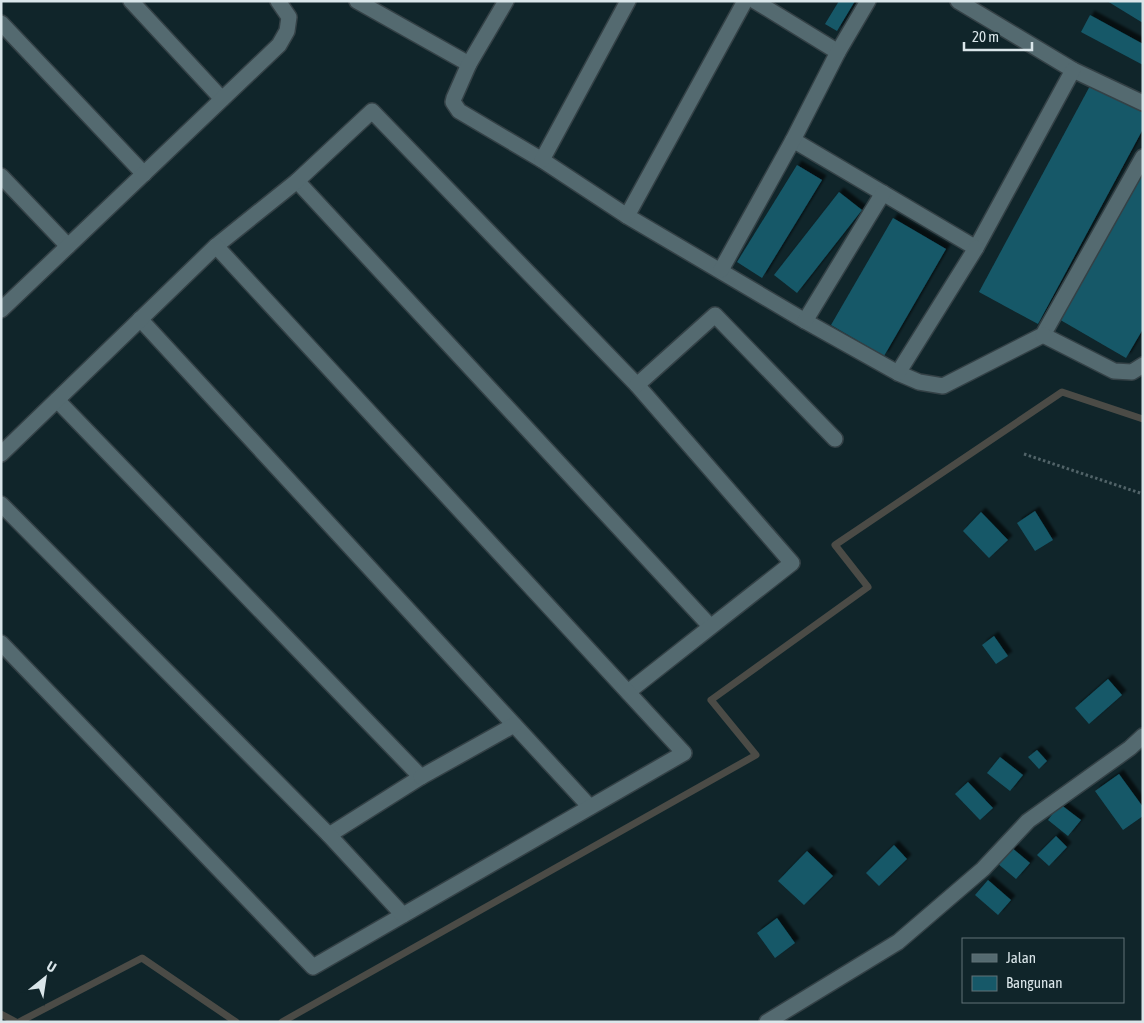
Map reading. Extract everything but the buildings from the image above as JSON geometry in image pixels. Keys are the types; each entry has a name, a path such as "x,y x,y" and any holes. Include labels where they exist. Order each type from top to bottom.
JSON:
{"street":[{"path":"131,1 222,99"},
{"path":"1,310 279,45 287,31 289,17 278,1"},
{"path":"357,1 469,64"},
{"path":"506,1 469,64 454,98 453,102 464,115 542,160 627,216 806,321 898,373 919,382 943,386 1044,335 1143,157"},
{"path":"542,160 628,1"},
{"path":"627,216 745,1"},
{"path":"755,1 838,52"},
{"path":"721,270 793,140 838,52 868,1"},
{"path":"958,1 1073,70 1143,103"},
{"path":"1,23 144,174"},
{"path":"898,373 976,248 1073,70"},
{"path":"1,454 216,246 297,181 372,111 637,385 792,563 628,692"},
{"path":"793,140 976,248"},
{"path":"1,176 68,246"},
{"path":"297,181 710,626"},
{"path":"806,321 883,194"},
{"path":"1,643 313,967 684,752 216,246"},
{"path":"637,385 715,315 835,438"},
{"path":"140,319 590,807"},
{"path":"1044,335 1114,371 1132,372 1143,365"},
{"path":"57,400 421,777"},
{"path":"1,504 329,835 403,915"},
{"path":"329,835 421,777 514,725"},
{"path":"767,1022 898,942 983,868 1028,821 1130,748 1143,736"}],"path":[{"path":"1024,454 1143,494"}],"waterway":[{"path":"282,1022 756,755 711,700 868,587 835,545 1062,392 1143,419"},
{"path":"19,1022 142,958 236,1022"},
{"path":"1,1014 16,1022"}]}
